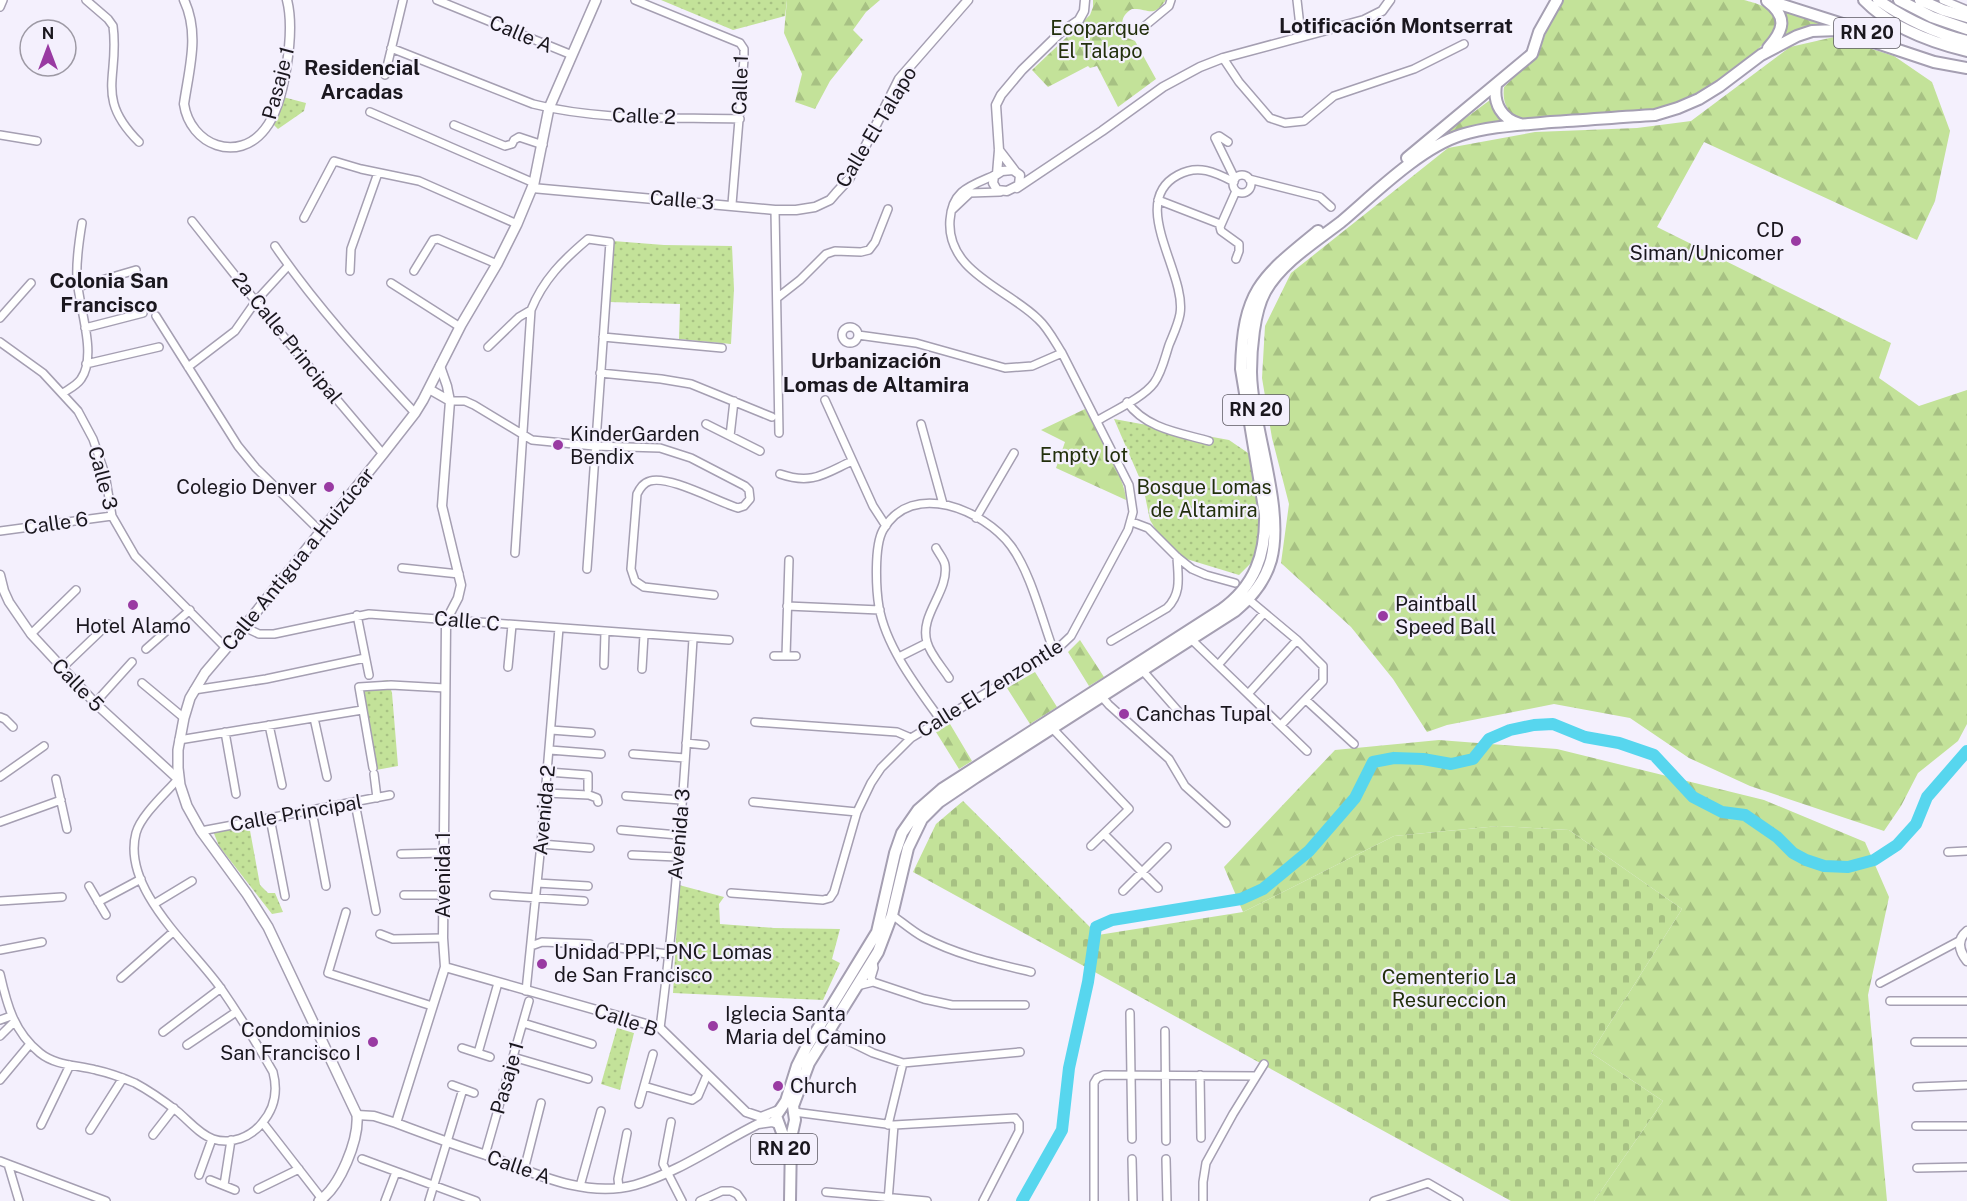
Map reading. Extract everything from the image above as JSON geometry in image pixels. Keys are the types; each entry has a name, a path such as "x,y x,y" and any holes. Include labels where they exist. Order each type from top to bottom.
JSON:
{"highway":[{"name":"RN 20","path":"784,1201 784,1138 776,1116 786,1101 794,1074 806,1048 878,932 895,853 902,833 918,810 942,789 1202,623 1230,604 1249,584 1261,561 1266,530 1241,369 1247,311 1255,293 1279,263 1532,54 1539,32 1557,0"},
{"name":"RN 20","path":"1766,0 1911,48 1967,62"},
{"path":"1761,55 1776,38 1781,24 1778,11 1766,0"},
{"path":"1864,0 1888,20 1918,35 1967,51"},
{"path":"1878,0 1911,20 1940,33 1967,41"},
{"path":"1899,0 1932,17 1967,29"},
{"path":"1920,0 1967,17"},
{"name":"RN 20","path":"790,1201 791,1138 796,1098 809,1063 873,962 892,915 903,861 922,819 939,802 968,782 1234,611 1248,599 1264,577 1271,559 1273,511 1251,373 1258,313 1264,294 1281,270 1424,154 1462,135 1521,125 1655,115 1671,111 1706,95 1761,55 1803,34 1838,30 1934,62 1967,68"},
{"path":"1496,85 1496,101 1500,110 1511,121 1521,125"},
{"path":"779,1110 786,1108 794,1112"},
{"path":"779,1126 786,1129 794,1125"}],"main road":[{"name":"Calle Antigua a Huizúcar","path":"357,1115 268,927 248,894 201,831 187,806 178,779 179,740 183,718 194,690 209,666 244,627 384,454 415,413 429,389 460,327 497,264 517,224 533,185 549,108 596,0"},
{"path":"320,1200 336,1183 349,1155 358,1126 357,1115"}],"street":[{"path":"0,6 3,0"},
{"path":"86,0 113,26 111,94 122,123 139,142"},
{"name":"Pasaje 1","path":"184,0 192,22 193,44 184,104 186,112 190,123 200,136 215,145 228,147 254,140 267,127 275,110 290,43 291,29 287,0"},
{"path":"385,75 403,0"},
{"name":"Calle A","path":"437,0 459,4 572,55"},
{"name":"Calle 1","path":"635,0 740,43 744,54 732,204"},
{"name":"Calle El Talapo","path":"830,200 849,179 899,79 968,0"},
{"path":"1001,192 993,183 999,150 996,105 1001,95 1029,62 1060,33 1079,20 1084,11 1085,0"},
{"path":"1140,30 1169,6 1171,0"},
{"path":"1297,0 1301,35"},
{"path":"951,212 970,194 1001,192 1017,188 1163,87 1200,67 1301,35 1372,17 1382,11 1390,0"},
{"path":"1943,0 1967,10"},
{"path":"1223,58 1252,98 1270,118 1294,123 1304,121 1334,96 1414,69 1464,44"},
{"name":"Calle 2","path":"391,48 533,104 549,108 596,115 740,119"},
{"path":"370,112 533,185"},
{"path":"454,125 505,146 519,138 543,145"},
{"path":"0,135 37,141"},
{"path":"1228,142 1219,136 1215,138 1234,180 1236,191 1221,224 1221,231 1239,244 1236,259"},
{"path":"999,150 1017,172 1020,183 1017,188"},
{"path":"304,218 334,161 419,181 517,224"},
{"path":"951,212 952,203 963,190 996,174 1010,170 1017,172 1044,169"},
{"path":"1097,421 1145,392 1153,384 1160,374 1179,316 1180,291 1159,229 1158,200 1166,184 1187,170 1207,170 1234,180"},
{"path":"350,271 351,249 378,173"},
{"path":"1234,180 1242,175 1249,179 1320,197 1331,207"},
{"path":"1236,191 1240,193 1248,191 1251,184 1249,179"},
{"name":"Calle 3","path":"533,185 775,210 807,209 830,200"},
{"path":"1158,200 1221,224"},
{"path":"775,210 779,433"},
{"path":"777,298 800,280 826,254 835,251 869,250 875,242 888,210"},
{"name":"Calle El Zenzontle","path":"731,893 823,900 830,898 837,882 857,812 871,783 882,768 911,738 1054,652 1071,636 1132,522 1132,493 1062,353 1039,319 965,264 951,239 951,212"},
{"name":"2a Calle Principal","path":"192,221 306,364 384,454"},
{"path":"63,393 82,378 86,364 85,328 76,262 82,223"},
{"path":"414,271 432,240 438,239 497,264"},
{"path":"515,553 531,310 542,285 567,257 588,239 610,242 587,569"},
{"path":"275,246 288,266 354,347 415,413"},
{"path":"188,367 235,331 256,301 288,266"},
{"path":"78,287 136,270"},
{"path":"0,318 31,283"},
{"path":"391,283 460,327"},
{"path":"488,347 519,317 531,310"},
{"path":"85,328 143,313"},
{"path":"156,316 238,446 256,468 321,532"},
{"path":"858,335 916,343 1005,368 1032,366 1062,353"},
{"path":"603,338 722,348"},
{"name":"Calle 3","path":"0,342 42,373 78,411 93,439 105,474 112,516 135,556 226,648"},
{"path":"86,364 159,347"},
{"path":"440,366 450,401 442,507 459,574 460,589 447,619"},
{"path":"600,374 676,381 703,388 772,417"},
{"path":"429,389 450,401 465,401 474,405 532,440 594,446 660,448 691,458 745,486 749,490 750,499 744,506 738,508 692,490 657,480 644,484 637,494 631,569 634,581 644,587 714,595"},
{"path":"825,400 873,506 886,526"},
{"path":"730,436 734,401"},
{"path":"1127,402 1133,410 1154,425 1209,441"},
{"path":"706,424 760,451"},
{"path":"921,424 943,504"},
{"path":"976,518 1014,453"},
{"path":"780,474 794,479 812,480 852,461"},
{"path":"940,719 899,657 880,610 878,549 882,532 909,507 933,502 953,506 1002,536 1017,555 1054,652"},
{"name":"Calle 6","path":"0,531 112,516"},
{"path":"1132,522 1148,528 1192,569 1235,583"},
{"path":"936,548 943,559 945,572 927,624 927,643 949,678"},
{"path":"1111,641 1167,608 1173,602 1179,586 1177,557"},
{"path":"786,656 789,560"},
{"path":"402,568 459,574"},
{"name":"Calle 5","path":"0,575 2,593 31,634 61,669 178,779"},
{"path":"31,634 75,590"},
{"path":"1248,599 1321,662 1324,671 1323,681 1281,725"},
{"path":"787,606 880,610"},
{"path":"146,649 190,610"},
{"path":"1218,665 1264,613"},
{"name":"Calle C","path":"244,627 259,634 274,634 297,631 369,614 729,640"},
{"path":"357,615 369,675"},
{"name":"Avenida 1","path":"396,1123 445,967 443,895 447,619"},
{"path":"61,669 108,624"},
{"path":"508,667 512,625"},
{"name":"Avenida 2","path":"526,991 548,772 559,628"},
{"path":"604,665 605,632"},
{"path":"642,669 644,635"},
{"name":"Avenida 3","path":"660,1028 685,758 693,639"},
{"path":"1192,640 1307,751"},
{"path":"1248,694 1297,640"},
{"path":"899,657 927,643"},
{"path":"774,656 796,656"},
{"path":"194,690 266,679 365,658"},
{"path":"95,703 132,662"},
{"path":"1143,670 1178,711"},
{"path":"142,683 183,718"},
{"path":"377,798 359,687 391,685 445,688"},
{"path":"1102,697 1169,759 1185,786 1226,824"},
{"path":"1306,700 1354,744"},
{"path":"179,740 362,710"},
{"path":"0,717 5,718 13,727"},
{"path":"314,718 327,777"},
{"path":"755,722 897,732 911,738"},
{"path":"269,725 282,785"},
{"path":"1053,729 1130,809 1091,846"},
{"path":"551,730 591,733"},
{"path":"225,732 236,794"},
{"path":"686,744 705,745"},
{"path":"0,777 44,746"},
{"path":"549,750 602,754"},
{"path":"633,754 685,758"},
{"path":"548,772 588,775 588,789"},
{"path":"56,779 67,829"},
{"path":"0,974 13,1019 30,1044 42,1055 70,1065 123,1078 174,1108 212,1139 231,1140 246,1137 263,1123 275,1101 274,1078 269,1067 221,988 173,932 154,904 141,879 135,855 138,829 147,814 178,779"},
{"path":"546,793 589,795 597,798 598,802"},
{"name":"Calle Principal","path":"201,831 390,795"},
{"path":"626,796 681,800"},
{"path":"0,822 61,800"},
{"path":"753,802 857,812"},
{"path":"355,803 376,912"},
{"path":"312,811 326,886"},
{"path":"270,818 285,896"},
{"path":"621,830 678,835"},
{"path":"1104,834 1158,888"},
{"path":"541,844 590,848"},
{"path":"1123,891 1167,847"},
{"path":"1948,852 1967,851"},
{"path":"401,854 444,853"},
{"path":"632,855 676,857"},
{"path":"98,902 141,879"},
{"path":"154,904 192,881"},
{"path":"537,883 588,886"},
{"path":"89,886 106,915"},
{"path":"404,895 443,895"},
{"path":"494,895 584,901"},
{"path":"0,901 62,897"},
{"path":"346,912 328,973 432,1006"},
{"path":"892,915 942,946 1031,972"},
{"path":"1967,931 1959,941 1967,962"},
{"path":"121,978 173,932"},
{"path":"380,934 393,939 443,938"},
{"path":"1880,983 1959,941"},
{"path":"0,950 42,942"},
{"path":"531,946 542,942 590,944"},
{"path":"612,946 668,954"},
{"path":"873,962 871,978 873,982"},
{"name":"Calle B","path":"445,967 660,1028 746,1112"},
{"path":"478,1053 498,982"},
{"path":"858,986 873,982 924,999 952,1005 1025,1005"},
{"path":"163,1032 221,988"},
{"name":"Pasaje 1","path":"485,1155 529,1001"},
{"path":"1890,1001 1967,1001"},
{"path":"187,1045 236,1012"},
{"path":"1130,1013 1132,1139"},
{"path":"0,1020 13,1019"},
{"path":"0,1036 13,1019"},
{"path":"523,1023 592,1044"},
{"path":"828,1031 873,1053 903,1064 1020,1053"},
{"path":"1165,1031 1166,1141"},
{"path":"1915,1042 1967,1042"},
{"path":"0,1080 30,1044"},
{"path":"462,1048 490,1057"},
{"path":"639,1104 653,1054"},
{"path":"513,1057 588,1078"},
{"path":"888,1199 891,1125 903,1064"},
{"path":"1203,1201 1206,1163 1264,1064"},
{"path":"41,1125 70,1065"},
{"path":"644,1086 692,1101 698,1096 707,1075"},
{"path":"1094,1201 1094,1083 1097,1078 1104,1075 1256,1076"},
{"path":"1200,1076 1201,1138"},
{"path":"90,1130 123,1078"},
{"path":"452,1085 474,1093"},
{"path":"1917,1087 1967,1085"},
{"path":"429,1201 463,1089"},
{"path":"524,1170 541,1103"},
{"path":"153,1135 174,1108"},
{"path":"746,1112 761,1117 779,1110"},
{"path":"580,1186 601,1111"},
{"path":"746,1112 749,1118 748,1129"},
{"path":"794,1112 891,1125 1015,1118 1019,1123 1019,1131 983,1201"},
{"name":"Calle A","path":"357,1115 374,1116 396,1123 524,1170 580,1186 619,1188 666,1172 765,1122 779,1126"},
{"path":"671,1122 663,1164 682,1201"},
{"path":"263,1123 320,1200"},
{"path":"1916,1126 1967,1126"},
{"path":"619,1188 618,1179 627,1132"},
{"path":"199,1175 212,1139"},
{"path":"224,1185 231,1140"},
{"path":"362,1159 474,1201"},
{"path":"1132,1159 1133,1201"},
{"path":"1166,1159 1167,1201"},
{"path":"4,1162 19,1201"},
{"path":"4,1162 106,1201"},
{"path":"1917,1168 1967,1167"},
{"path":"258,1189 299,1169"},
{"path":"385,1201 396,1172"},
{"path":"210,1180 235,1190"},
{"path":"1374,1201 1428,1183 1459,1201"},
{"path":"700,1201 726,1190 737,1194 742,1201"},
{"path":"826,1192 888,1199 927,1200"}],"green space":[{"path":"661,0 787,0 785,16 733,30"},
{"path":"787,0 880,0 866,12 853,30 863,40 830,81 815,109 795,102 802,74 784,33"},
{"name":"Ecoparque El Talapo","path":"1093,0 1166,0 1154,11 1132,9 1123,18 1125,37 1135,41 1156,79 1118,107 1097,66 1090,68 1088,66 1048,87 1032,70 1090,15"},
{"path":"1564,0 1744,0 1770,11 1775,19 1774,30 1765,42 1734,69 1698,92 1672,105 1654,109 1523,120 1509,111 1505,103 1504,87 1538,54 1552,17"},
{"path":"1783,9 1831,25 1782,37 1786,21"},
{"path":"1834,37 1894,56 1932,82 1950,131 1935,201 1917,240 1704,142 1657,227 1891,343 1879,378 1919,406 1967,390 1967,724 1958,741 1918,773 1901,806 1884,831 1750,786 1689,758 1630,718 1554,704 1447,725 1427,732 1393,679 1351,627 1281,563 1289,504 1272,438 1262,378 1265,326 1291,273 1448,148 1535,132 1637,128 1691,121 1790,47"},
{"path":"283,97 306,103 304,111 278,129 271,122"},
{"path":"1490,100 1504,123 1435,141"},
{"path":"613,241 664,245 732,246 734,289 731,344 679,339 680,304 609,302"},
{"name":"Empty lot","path":"1085,409 1116,468 1126,500 1056,468 1065,442 1041,430"},
{"name":"Bosque Lomas de Altamira","path":"1114,419 1229,440 1248,453 1259,483 1262,505 1260,531 1253,561 1239,575 1170,554 1150,520 1143,486"},
{"path":"1080,640 1104,677 1089,686 1068,652"},
{"path":"1035,672 1057,707 1030,724 1007,688"},
{"path":"388,680 392,693 398,766 376,770 358,685"},
{"path":"950,724 972,761 959,769 936,732"},
{"path":"1439,740 1557,749 1764,800 1865,842 1889,897 1868,995 1887,1201 1594,1201 1663,1101 1591,1053 1682,909 1569,830 1499,826 1394,836 1243,912 1224,867 1335,750"},
{"name":"Cementerio La Resureccion","path":"963,801 1098,935 1243,912 1394,836 1499,826 1569,830 1682,909 1591,1053 1663,1101 1594,1201 1511,1201 913,872 936,824"},
{"path":"249,825 260,885 268,893 275,893 283,912 272,914 219,846 213,831"},
{"path":"679,885 724,897 719,904 720,924 840,929 832,959 840,963 823,1000 673,993"},
{"path":"617,1028 634,1033 620,1090 601,1084"}],"waterway":[{"path":"1022,1201 1062,1130 1069,1068 1088,982 1096,927 1112,920 1241,899 1263,889 1309,851 1355,798 1373,762 1394,758 1423,759 1451,764 1473,759 1489,739 1510,730 1553,724 1585,737 1619,743 1654,755 1693,797 1722,812 1745,815 1777,837 1793,853 1806,860 1824,866 1848,867 1874,860 1897,845 1916,824 1927,797 1967,751"}],"place":[{"name":"CD Siman/Unicomer","path":"1796,241"},
{"name":"KinderGarden Bendix","path":"558,445"},
{"name":"Colegio Denver","path":"329,487"},
{"name":"Hotel Alamo","path":"133,605"},
{"name":"Paintball Speed Ball","path":"1383,616"},
{"name":"Canchas Tupal","path":"1124,714"},
{"name":"Unidad PPI, PNC Lomas de San Francisco","path":"542,964"},
{"name":"Iglecia Santa Maria del Camino","path":"713,1026"},
{"name":"Condominios San Francisco I","path":"373,1042"},
{"name":"Church","path":"778,1086"}],"district":[{"name":"Lotificación Montserrat","path":"1396,26"},
{"name":"Residencial Arcadas","path":"362,80"},
{"name":"Colonia San Francisco","path":"109,293"},
{"name":"Urbanización Lomas de Altamira","path":"876,373"}]}
